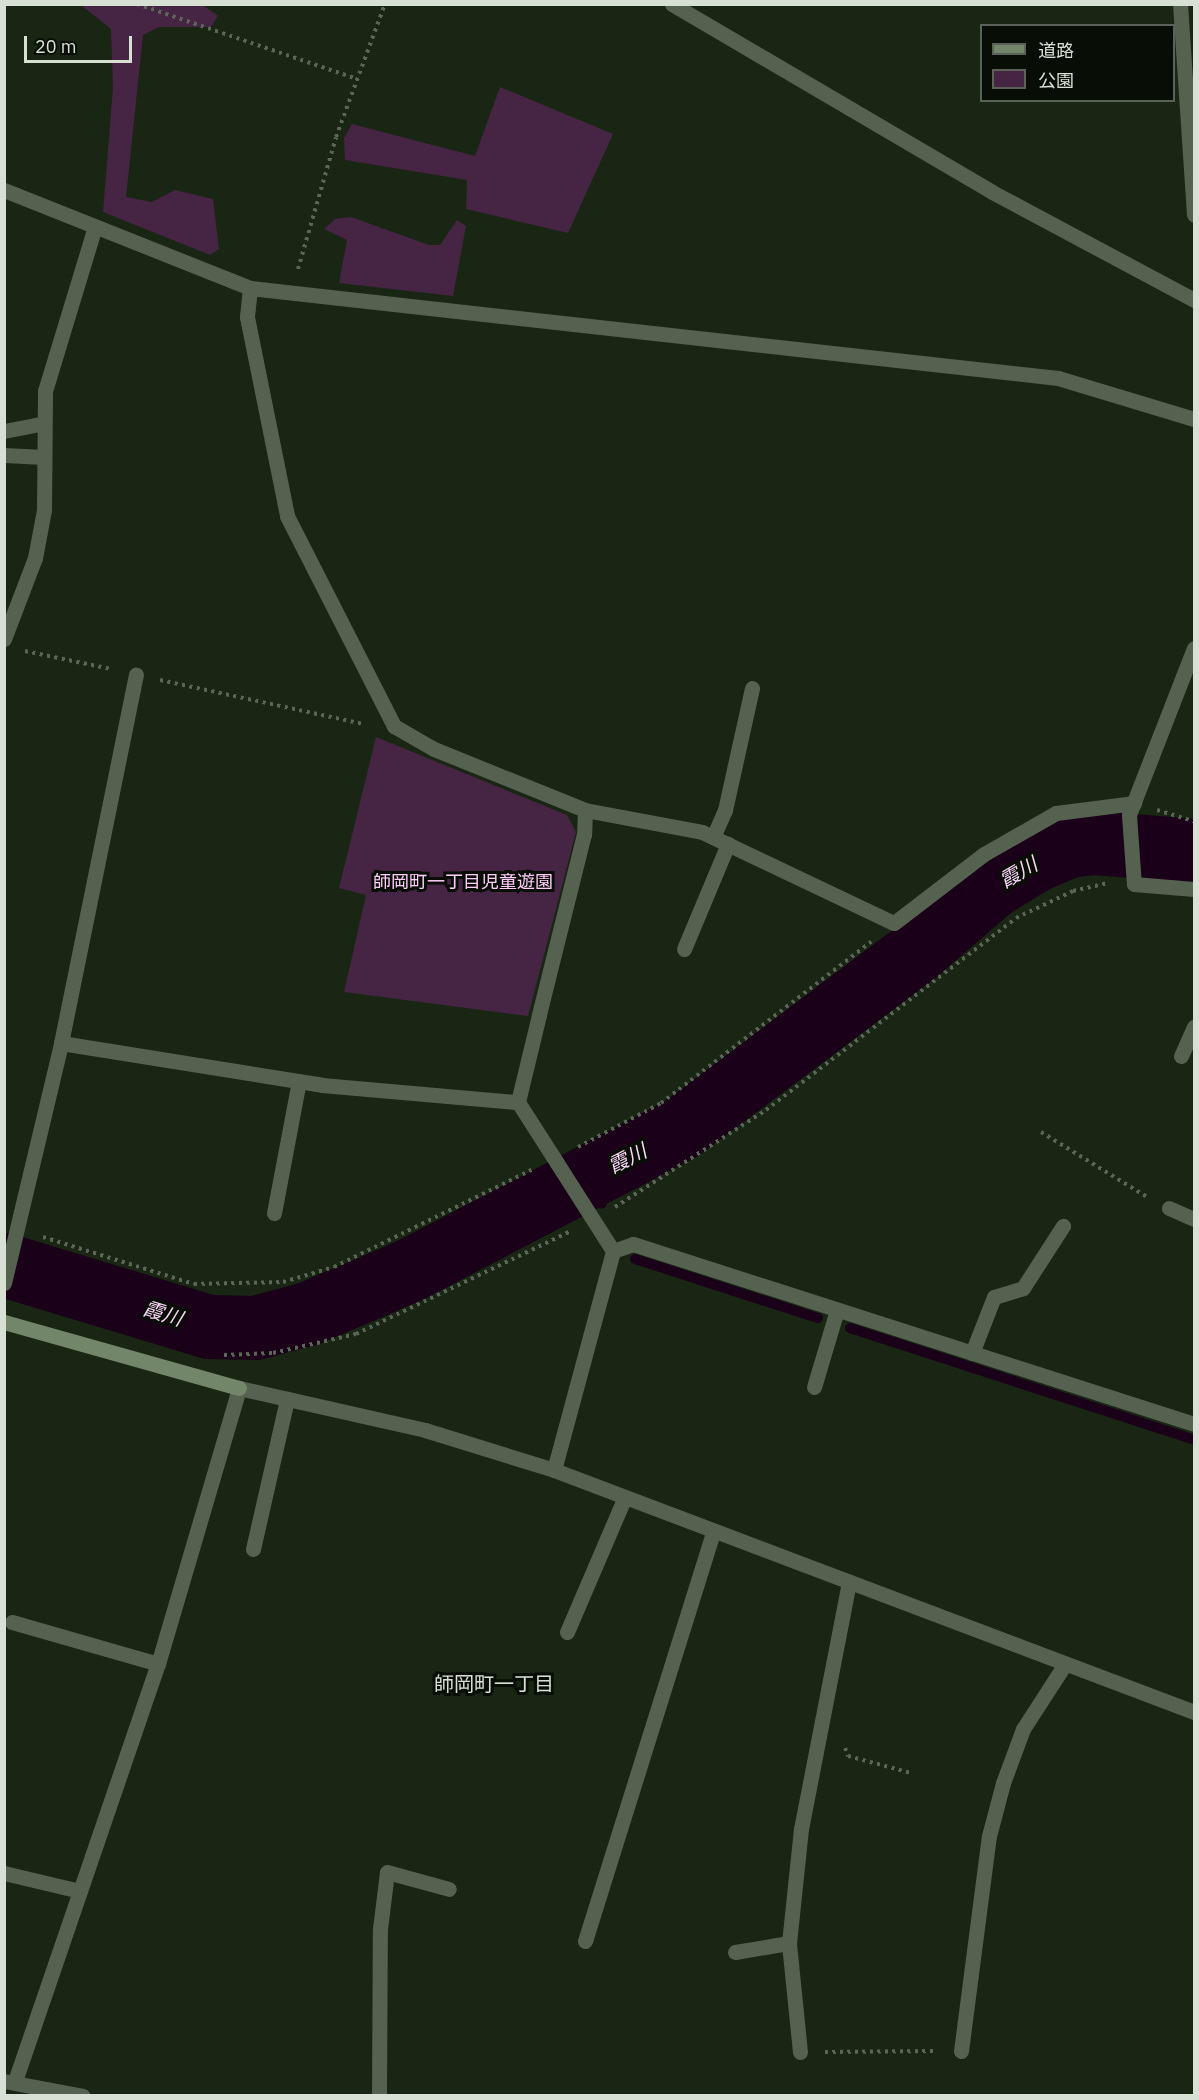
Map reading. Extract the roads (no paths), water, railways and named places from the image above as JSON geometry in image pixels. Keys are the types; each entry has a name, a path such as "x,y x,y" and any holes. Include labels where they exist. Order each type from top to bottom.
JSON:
{"street":[{"path":"672,4 992,192 1194,300"},
{"path":"1180,4 1194,215"},
{"path":"4,190 250,288 1058,378 1194,419"},
{"path":"10,644 35,558 44,510 45,457 41,424 45,391 95,226"},
{"path":"250,288 247,317 287,516 394,726 434,749 585,810 713,837 894,923 984,854 1056,813 1131,809"},
{"path":"4,431 41,424"},
{"path":"4,455 45,457"},
{"path":"1194,648 1131,809 1134,884 1194,889"},
{"path":"4,1282 19,1232 61,1043 136,675"},
{"path":"713,837 724,810 752,688"},
{"path":"554,1470 613,1251 518,1101 584,834 585,810"},
{"path":"684,949 728,844"},
{"path":"1181,1056 1194,1027"},
{"path":"61,1043 299,1081 518,1101"},
{"path":"274,1213 299,1081"},
{"path":"1169,1208 1194,1219"},
{"path":"972,1353 994,1297 1023,1288 1062,1226"},
{"path":"613,1251 633,1244 1194,1424"},
{"path":"814,1388 837,1310"},
{"path":"4,1322 239,1388 425,1430 554,1470 624,1499 1194,1712"},
{"path":"83,2096 38,2091 10,2081 80,1891 158,1664 239,1388"},
{"path":"253,1549 287,1399"},
{"path":"567,1632 624,1499"},
{"path":"585,1941 713,1532"},
{"path":"800,2052 789,1943 801,1829 849,1582"},
{"path":"12,1622 158,1664"},
{"path":"961,2051 989,1836 1003,1783 1023,1729 1065,1664"},
{"path":"379,2096 380,1929 387,1872 449,1889"},
{"path":"4,1873 80,1891"},
{"path":"735,1952 789,1943"}],"waterway":[{"name":"霞川","path":"4,1265 209,1327 255,1328 308,1314 409,1271 681,1129 919,950 992,887 1034,861 1069,846 1095,843 1194,851"},
{"path":"587,1181 602,1204"},
{"path":"635,1259 818,1318"},
{"path":"850,1328 1194,1440"}],"district":[{"name":"師岡町一丁目","path":"494,1683"}],"park label":[{"name":"師岡町一丁目児童遊園","path":"463,882"}]}
